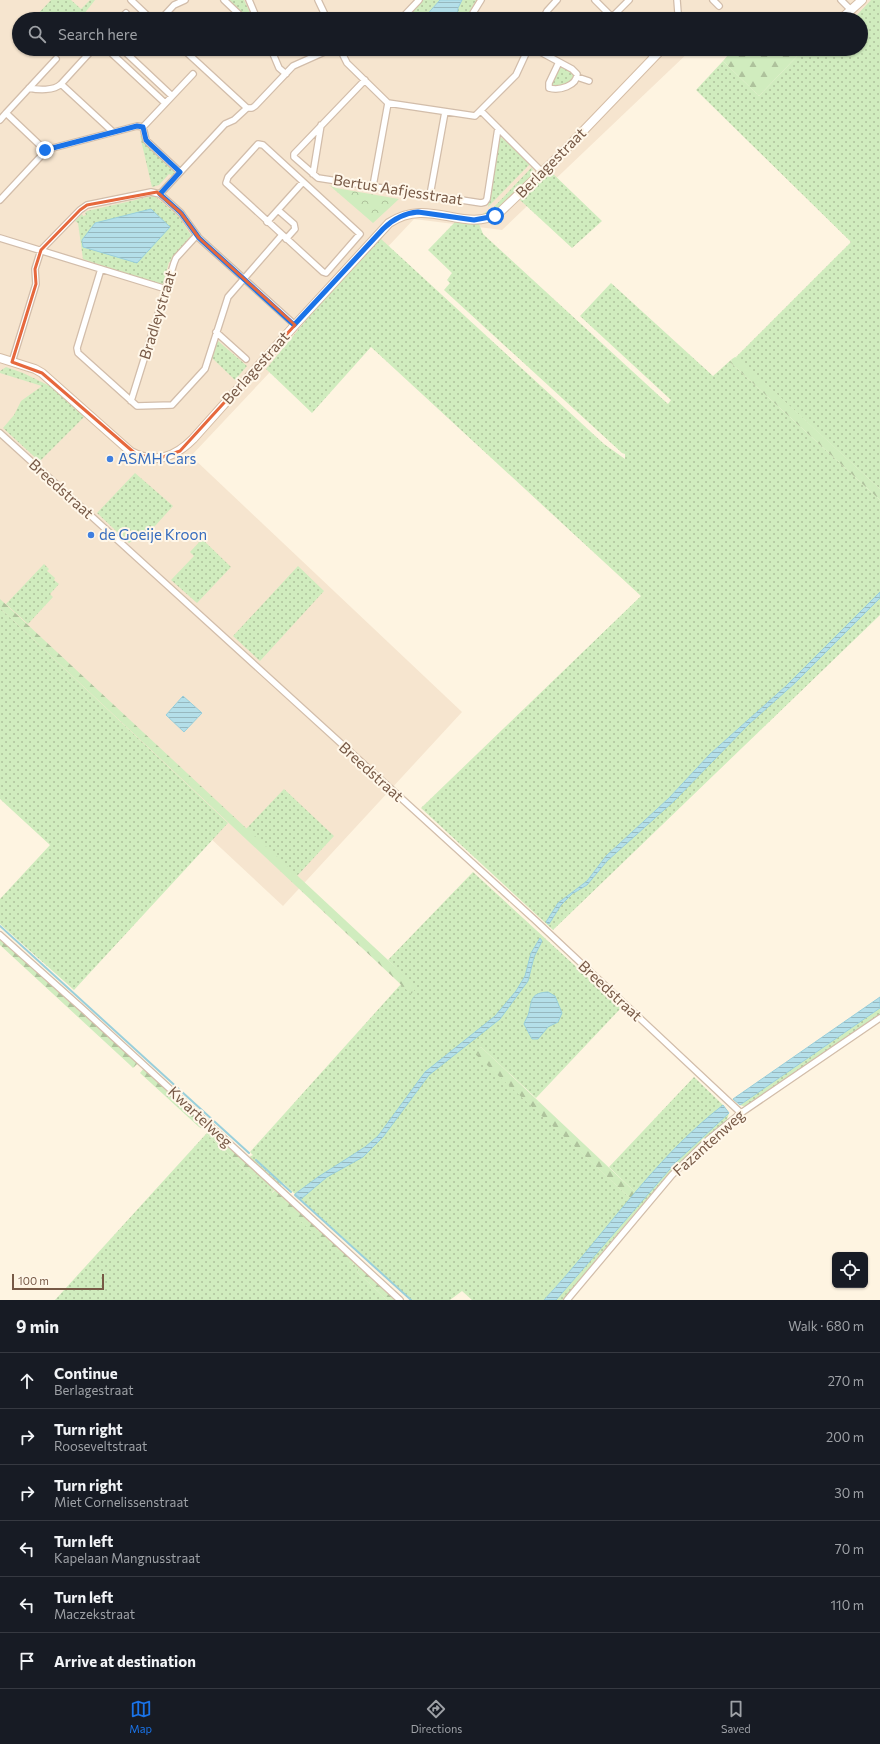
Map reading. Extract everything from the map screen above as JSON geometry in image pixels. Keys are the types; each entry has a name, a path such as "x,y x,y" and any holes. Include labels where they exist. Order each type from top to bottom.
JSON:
{"street":[{"path":"131,0 144,12"},
{"path":"168,12 174,5 185,0"},
{"path":"224,0 237,12"},
{"path":"249,0 255,12"},
{"path":"318,0 324,12"},
{"path":"408,12 419,0"},
{"path":"474,12 481,0"},
{"path":"546,12 557,0"},
{"path":"595,0 607,12"},
{"path":"618,12 628,0"},
{"path":"678,0 678,12"},
{"path":"713,0 719,6"},
{"path":"841,0 851,10 862,0"},
{"path":"29,88 40,90 58,86 87,56"},
{"path":"115,56 165,103"},
{"path":"129,56 172,96"},
{"path":"191,56 247,108"},
{"path":"274,56 279,68 286,74"},
{"path":"160,194 225,124 234,120 247,108 252,108 255,106 293,66 315,56"},
{"path":"344,56 347,63 388,103 475,116 516,76 525,56"},
{"path":"548,56 572,69 577,77 590,81"},
{"name":"Berlagestraat","path":"0,358 35,369 48,378 131,452 151,458 160,458 173,455 188,443 294,325 383,229 396,218 418,212 474,220 489,218 506,208 654,57"},
{"path":"0,120 56,59"},
{"path":"559,62 549,83 549,88 556,90 564,88 572,84 577,77"},
{"path":"143,127 193,74"},
{"path":"313,174 293,155 321,124 365,80"},
{"path":"61,84 113,132"},
{"path":"373,186 388,103"},
{"path":"481,111 542,172"},
{"path":"430,195 444,112"},
{"path":"6,113 45,150"},
{"path":"313,174 321,124"},
{"path":"0,200 45,150 137,126 143,127"},
{"path":"143,127 146,140 180,172"},
{"name":"Bertus Aafjesstraat","path":"313,174 318,178 481,203 485,202 487,199 498,128"},
{"path":"258,144 263,145 303,182 360,234 326,273 323,272 267,222 226,183 228,177 258,144"},
{"path":"267,222 303,182"},
{"path":"12,362 36,284 35,269 41,250 80,210 87,205 151,192 160,194 181,213 197,235 294,325"},
{"path":"101,269 77,348 78,353 137,406 172,405 205,369 228,297 244,278 284,237 295,229 294,224 278,210"},
{"name":"Bradleystraat","path":"131,401 176,258 197,235"},
{"path":"0,238 166,289"},
{"path":"216,332 246,359"},
{"name":"Breedstraat","path":"0,433 535,920 741,1113"},
{"name":"Kwartelweg","path":"0,935 91,1016 400,1300"},
{"name":"Fazantenweg","path":"567,1300 684,1162 708,1140 741,1113 880,1018"}],"highlighted area":[{"path":"157,192 181,213 199,238 295,325 180,451 160,458 137,455 42,373 12,362 36,284 35,269 41,250 80,210 87,205"}],"shaded area":[{"path":"0,0 880,0 867,12 12,12 12,56 685,56 502,230 414,219 191,456 462,712 283,906 0,642"}],"green space":[{"path":"51,0 71,0 81,9 90,0 95,0 86,12 40,12"},
{"path":"227,0 244,0 250,12 240,12"},
{"path":"421,0 440,0 429,12 411,12"},
{"path":"462,0 476,0 470,12 458,12"},
{"path":"871,0 880,0 880,489 736,357 851,242 696,90 723,61 759,96 797,56 868,56 868,12 860,12"},
{"path":"727,56 797,56 759,96 723,61"},
{"path":"560,67 564,67 572,73 574,78 564,85 552,86 551,83"},
{"path":"143,135 146,144 175,171 173,177 169,174 159,185 152,187 140,136"},
{"path":"500,136 530,164 488,207 489,200"},
{"path":"532,167 532,175 502,206 487,214 479,216 493,208"},
{"path":"549,170 602,221 572,248 520,200"},
{"path":"329,185 336,188 399,199 373,223"},
{"path":"153,196 178,216 191,235 171,262 169,262 163,284 158,284 83,259 78,223 75,221 82,214 83,216 86,215 85,213 87,211"},
{"path":"456,221 479,224 483,234 668,404 671,400 580,316 611,283 713,376 732,359 731,363 880,500 880,592 786,686 710,754 669,798 606,856 587,881 558,903 549,923 561,905 572,894 587,885 607,861 674,801 749,724 795,683 880,598 880,615 553,930 421,808 641,596 371,347 312,413 266,369 321,302 380,238 604,444 625,459 625,454 622,453 444,290 450,283 447,280 452,273 428,250"},
{"path":"217,340 247,366 235,380 211,357"},
{"path":"735,357 738,358 880,489 880,500 731,363 732,359"},
{"path":"6,367 23,373 50,386 85,416 39,461 3,428 14,415 21,401 42,386 0,373 0,371"},
{"path":"135,473 173,506 155,526 129,543 97,513"},
{"path":"202,539 231,567 197,603 171,580 194,556 190,552"},
{"path":"44,564 49,569 47,571 59,584 50,594 53,597 28,624 6,604"},
{"path":"298,566 324,591 260,661 233,636"},
{"path":"0,599 417,987 411,994 0,608"},
{"path":"0,608 228,823 74,990 0,924 0,899 50,845 0,799"},
{"path":"284,789 334,836 297,876 246,829"},
{"path":"473,872 621,1008 536,1098 481,1047 474,1052 631,1199 544,1300 472,1300 462,1291 450,1300 411,1300 283,1183 272,1192 273,1195 353,1265 355,1262 360,1267 357,1272 387,1300 55,1300 206,1134 253,1177 244,1160 253,1155 250,1152 401,984 411,993 416,987 388,960"},
{"path":"0,936 138,1063 133,1068 0,945"},
{"path":"880,1008 880,1015 746,1107 740,1105"},
{"path":"481,1047 636,1193 631,1199 473,1052"},
{"path":"144,1068 205,1125 201,1128 199,1127 140,1073"},
{"path":"694,1077 723,1105 682,1142 636,1193 609,1167"},
{"path":"729,1113 727,1120 682,1161 661,1183 563,1300 556,1300 675,1162"},
{"path":"210,1129 258,1173 253,1177 206,1134"},
{"path":"276,1189 355,1262 351,1266 273,1197 271,1194"},
{"path":"360,1267 396,1300 387,1300 357,1272"}],"water":[{"path":"440,0 462,0 458,12 429,12"},
{"path":"151,209 170,227 137,263 83,247 82,240 95,223"},
{"path":"880,592 880,598 795,683 749,724 674,801 607,861 587,885 572,894 561,905 549,924 546,922 558,903 587,881 606,856 669,798 710,754 786,686"},
{"path":"183,696 202,713 184,732 166,715"},
{"path":"540,938 542,941 534,957 528,981 500,1019 429,1075 383,1137 363,1157 327,1177 301,1199 295,1194 318,1177 365,1147 378,1136 425,1072 495,1016 516,991 525,976 531,953"},
{"path":"548,992 555,996 562,1013 558,1022 548,1027 538,1039 532,1039 524,1024 529,1014 532,1000 535,995"},
{"path":"880,997 880,1008 740,1105 733,1099"},
{"path":"723,1105 729,1113 676,1162 556,1300 544,1300 651,1174 698,1126"}],"waterway":[{"path":"0,926 249,1153"},
{"path":"256,1160 291,1192"},
{"path":"295,1195 411,1300"}],"place":[{"name":"ASMH Cars","path":"110,459"},
{"name":"de Goeije Kroon","path":"91,535"}],"route":[{"path":"45,150 50,147 137,126 143,127 146,140 180,172 160,194 181,213 199,238 294,325 335,283 383,229 396,218 404,214 418,212 474,220 495,216"}]}
